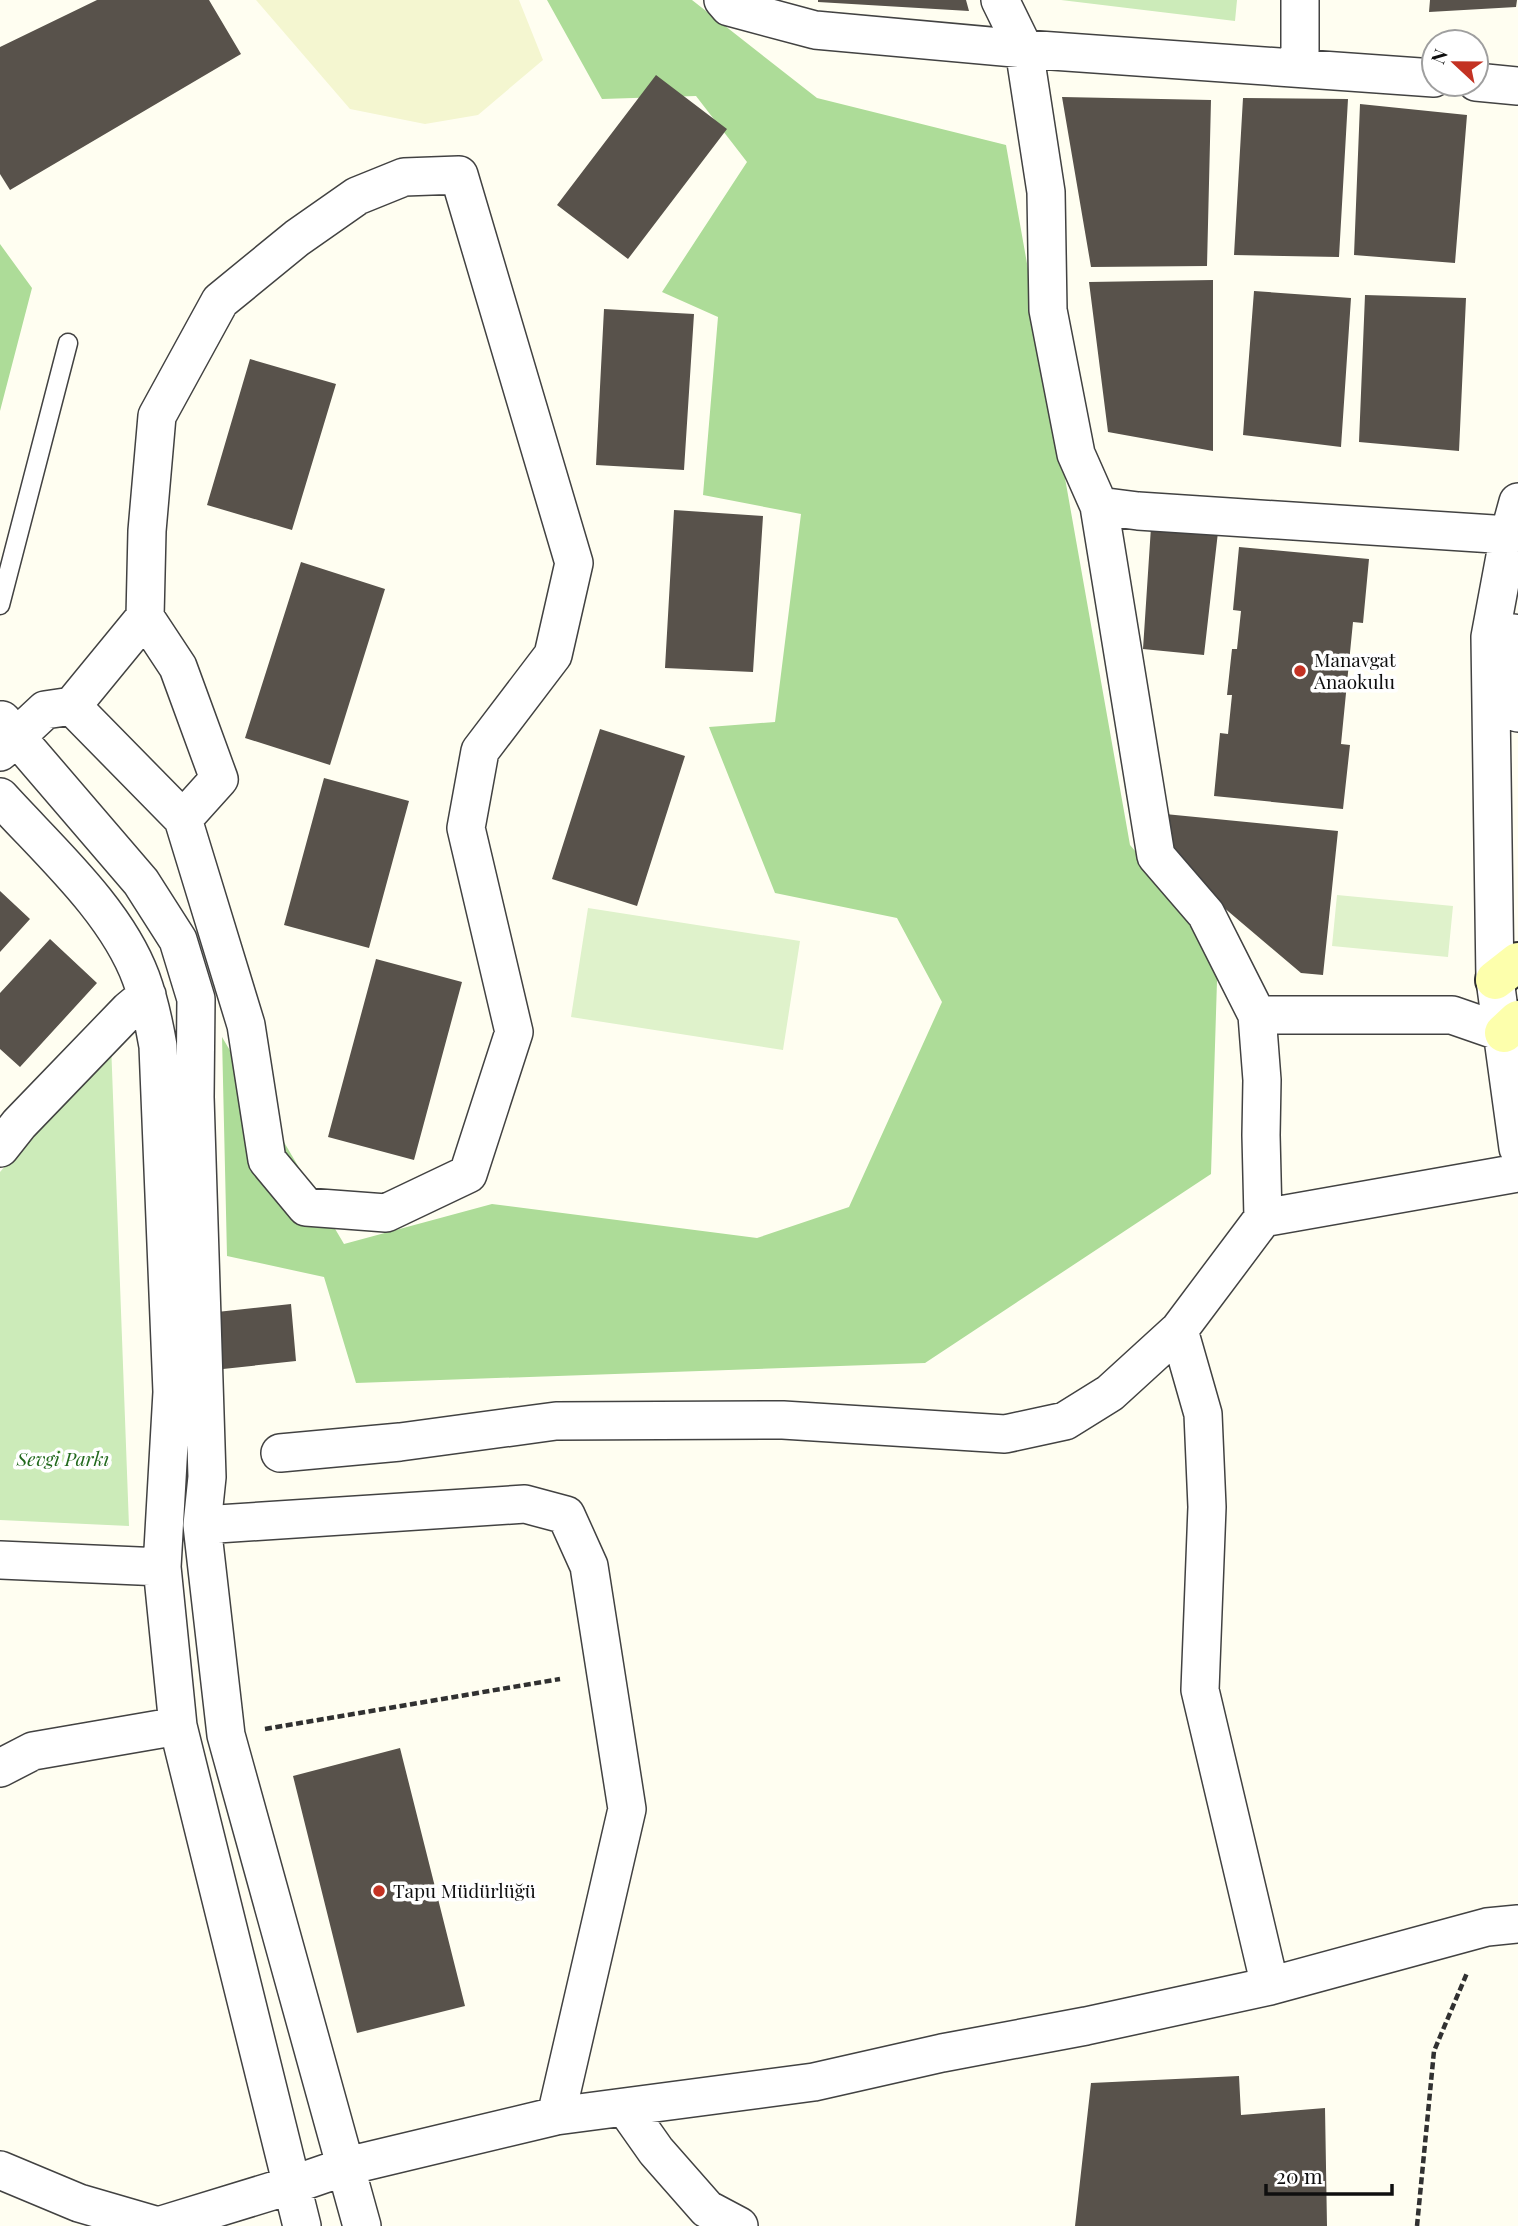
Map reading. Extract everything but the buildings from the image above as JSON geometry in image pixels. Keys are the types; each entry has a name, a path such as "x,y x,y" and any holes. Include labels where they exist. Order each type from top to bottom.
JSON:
{"street":[{"path":"723,0 729,7 815,30 1024,49 1420,77"},
{"path":"281,1453 400,1442 556,1421 783,1420 1005,1434 1065,1421 1110,1393 1179,1330 1263,1218 1262,1080 1256,1015 1206,914 1156,856 1099,506 1076,454 1048,310 1046,192 1024,49 1000,0"},
{"path":"1300,0 1300,67"},
{"path":"1490,83 1518,86"},
{"path":"72,706 183,818 246,1025 267,1160 306,1207 386,1213 468,1174 514,1032 466,828 480,751 553,655 573,563 459,175 404,177 357,196 297,238 220,301 157,416 147,531 145,617 178,667 219,779 183,818"},
{"path":"1099,506 1138,512 1513,518"},
{"path":"1513,518 1518,713"},
{"path":"1513,518 1490,637 1518,1148"},
{"path":"145,617 72,706 46,710 5,736 141,882 178,940 197,999 195,1097 206,1477 202,1525 226,1735 362,2226"},
{"path":"0,797 107,918 129,951 147,996 158,1046 172,1392 162,1567 178,1726 302,2226"},
{"path":"1452,1015 1507,971"},
{"path":"0,1148 19,1124 129,1010 147,996"},
{"path":"1256,1015 1452,1015 1511,1026"},
{"path":"1263,1218 1518,1173"},
{"path":"1179,1330 1203,1414 1207,1507 1200,1690 1270,1986"},
{"path":"202,1525 525,1504 566,1515 589,1566 627,1809 556,2116"},
{"path":"0,1560 162,1567"},
{"path":"0,1768 33,1751 178,1726"},
{"path":"0,2170 79,2203 158,2226 347,2166 556,2116 814,2082 1270,1986 1502,1926"},
{"path":"625,2107 656,2151 707,2209 739,2226"}],"lane":[{"path":"0,605 68,343"}],"path":[{"path":"226,1735 560,1679"},
{"path":"1417,2226 1434,2051 1502,1926"}],"green space":[{"path":"256,0 519,0 543,60 478,115 425,124 350,109"},
{"path":"547,0 692,0 817,98 1006,145 1130,845 1218,949 1211,1174 925,1363 356,1383 324,1277 227,1256 222,1037 344,1244 492,1204 757,1238 849,1207 942,1002 897,918 775,893 709,727 775,722 801,514 703,495 718,317 662,292 747,162 696,96 602,99"},
{"path":"1061,0 1237,0 1235,21"},
{"path":"0,244 32,288 0,411"},
{"path":"1337,895 1453,906 1448,957 1332,946"},
{"path":"588,908 800,941 783,1050 571,1017"},
{"name":"Sevgi Parkı","path":"111,1043 129,1526 0,1520 0,1172"}],"place":[{"name":"Manavgat Anaokulu","path":"1300,671"},
{"name":"Tapu Müdürlüğü","path":"379,1891"}]}
